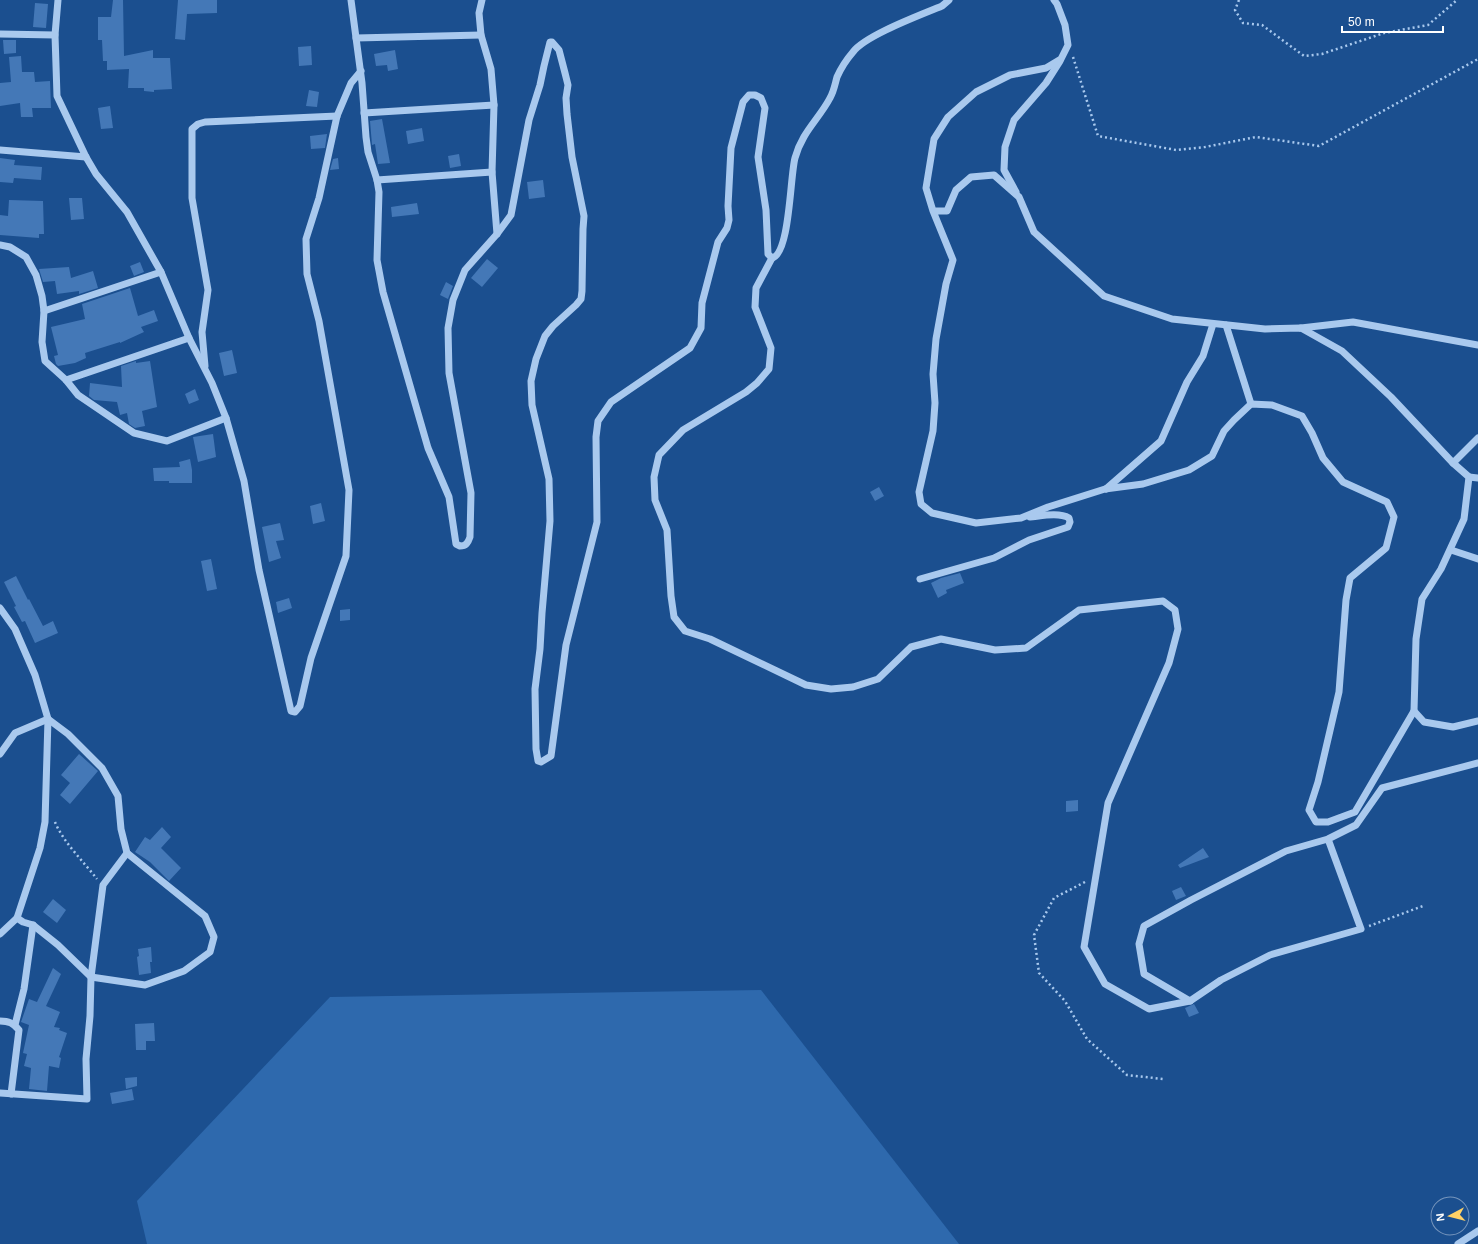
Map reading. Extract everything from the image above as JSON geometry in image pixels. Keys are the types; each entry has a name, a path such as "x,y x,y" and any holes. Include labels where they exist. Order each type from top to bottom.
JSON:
{"street":[{"path":"58,0 55,35 57,96 86,157 96,174 127,212 161,272 189,338 206,370 226,418 244,481 259,570 291,711 296,712 300,706 311,658 346,556 349,490 319,321 308,274 306,239 319,198 337,116 351,83 361,71"},
{"path":"351,0 361,71 368,152 378,180 377,260 383,292 428,448 448,497 456,544 460,546 464,546 468,543 470,537 471,493 448,372 448,328 453,300 465,270 497,234 511,215 529,120 540,85 550,42 552,42 559,50 565,72 568,85 566,98 572,157 584,216 582,291 581,299 553,326 545,336 536,359 531,381 532,405 549,479 550,521 540,649 535,689 536,749 538,761 541,762 551,756 566,645 597,522 596,437 598,421 611,402 690,348 701,328 702,303 718,242 727,228 729,220 728,206 731,148 743,102 749,95 755,95 761,98 765,108 758,157 766,210 768,254 772,258"},
{"path":"482,0 479,12 481,35 491,69 494,105 492,172 497,234"},
{"path":"949,0 942,6 875,36 854,50 848,58 838,76 831,97 806,131 795,158 785,239 779,254 772,258 756,288 755,307 770,348 769,369 757,383 746,392 683,430 659,455 654,477 655,500 667,530 671,596 674,617 685,631 710,639 806,684 832,689 852,687 878,678 911,647 941,639 995,650 1026,648 1079,610 1163,601 1175,610 1178,629 1170,663 1108,803 1084,947 1105,984 1149,1009 1190,1001 1221,980 1270,956 1361,929 1328,838"},
{"path":"1054,0 1065,25 1068,45 1046,83 1014,120 1005,147 1004,170 1019,197 1034,232 1104,296 1172,319 1265,329 1301,328 1353,322 1478,345"},
{"path":"0,34 55,35"},
{"path":"356,38 481,35"},
{"path":"920,579 994,558 1029,540 1068,527 1070,522 1069,518 1065,516 1048,515 976,524 932,513 921,504 919,492 933,431 935,403 933,374 936,340 946,284 953,260 933,212 926,188 934,139 948,117 976,92 1010,76 1046,68 1061,59"},
{"path":"364,113 494,105"},
{"path":"206,370 202,332 208,290 192,198 192,129 198,124 205,122 337,116"},
{"path":"0,150 86,157"},
{"path":"378,180 492,172"},
{"path":"933,212 947,211 956,190 971,177 994,175 1019,197"},
{"path":"0,245 10,247 26,257 36,275 42,296 44,311 42,342 45,360 66,380 78,395 134,433 167,441 226,418"},
{"path":"44,311 161,272"},
{"path":"1105,489 1161,441 1187,382 1203,356 1213,324"},
{"path":"1226,325 1251,404"},
{"path":"1301,328 1342,351 1392,397 1454,463 1469,477 1478,478"},
{"path":"66,380 189,338"},
{"path":"1021,518 1048,507 1105,489 1143,484 1189,470 1212,456 1224,431 1251,404 1272,405 1302,416 1312,433 1323,458 1343,482 1387,502 1394,517 1386,548 1350,578 1346,600 1339,692 1318,782 1309,810 1316,822 1328,822 1355,812 1414,711 1416,639 1422,599 1451,550 1464,518 1469,477"},
{"path":"1454,463 1478,438"},
{"path":"1451,550 1478,559"},
{"path":"0,608 15,629 35,675 48,720 45,822 40,848 17,918 0,934"},
{"path":"1414,711 1424,722 1452,727 1478,721"},
{"path":"0,754 15,733 48,720"},
{"path":"17,918 33,925 58,945 91,977 145,985 184,971 210,952 214,937 205,916 127,853 121,829 118,796 102,768 68,734 48,720"},
{"path":"1190,1001 1144,974 1139,944 1144,926 1286,851 1328,838 1356,825 1382,788 1478,763"},
{"path":"1372,782 1382,788"},
{"path":"0,1093 87,1099 86,1060 90,1016 91,977 102,886 127,853"},
{"path":"15,1025 24,989 33,925"},
{"path":"0,1021 9,1021 15,1025 18,1030 11,1094"},
{"path":"1458,1244 1478,1231"}],"path":[{"path":"1239,0 1235,10 1243,23 1262,24 1304,56 1322,54 1384,33 1428,25 1457,0"},
{"path":"1072,56 1098,136 1176,150 1204,147 1256,137 1319,146 1478,59"},
{"path":"53,816 58,829 102,886"},
{"path":"1095,878 1054,898 1034,936 1039,973 1065,1001 1087,1039 1127,1075 1163,1079"},
{"path":"1361,929 1423,906"}],"shaded area":[{"path":"761,990 959,1244 147,1244 137,1201 330,997"}],"building":[{"path":"113,0 123,0 124,56 153,50 153,58 170,58 172,89 154,90 154,92 144,91 144,88 128,88 129,69 107,70 107,61 103,61 102,40 98,40 98,17 111,17"},
{"path":"178,0 217,0 217,13 187,14 185,40 175,39"},
{"path":"35,3 48,4 46,28 33,27"},
{"path":"3,40 16,40 16,53 4,54"},
{"path":"311,46 312,65 299,66 298,47"},
{"path":"395,50 398,69 388,71 387,65 376,66 374,54"},
{"path":"21,56 22,72 34,72 35,82 50,81 51,108 32,108 33,117 21,117 20,103 0,106 0,83 11,82 9,57"},
{"path":"309,90 319,92 317,107 306,106"},
{"path":"110,106 113,128 101,129 98,108"},
{"path":"382,119 390,163 378,164 375,144 372,145 370,121"},
{"path":"422,128 424,141 408,144 406,131"},
{"path":"327,134 325,148 311,149 310,136"},
{"path":"459,154 461,166 450,168 448,156"},
{"path":"0,158 15,160 14,165 42,167 41,180 14,178 13,183 0,182"},
{"path":"338,158 339,169 330,170 333,159"},
{"path":"543,180 545,197 529,199 527,182"},
{"path":"69,198 82,198 84,219 71,220"},
{"path":"9,200 43,201 44,234 39,234 39,238 0,235 0,215 8,216"},
{"path":"417,203 419,214 392,217 391,207"},
{"path":"487,259 498,268 482,287 471,278"},
{"path":"140,262 144,272 134,276 130,266"},
{"path":"69,267 71,278 93,271 98,288 79,294 79,291 57,294 55,281 43,282 39,269"},
{"path":"446,282 453,286 448,299 440,295"},
{"path":"130,288 138,316 154,310 158,321 141,327 144,332 120,343 85,353 86,358 75,363 58,366 54,356 58,355 51,327 85,319 82,304"},
{"path":"232,350 237,373 224,376 219,353"},
{"path":"136,361 136,363 150,361 157,407 142,411 145,426 135,428 129,424 127,413 120,415 117,402 94,400 89,396 90,383 122,387 121,366"},
{"path":"195,389 199,400 189,404 185,394"},
{"path":"213,434 216,457 198,462 193,437"},
{"path":"190,459 192,483 169,483 169,481 154,481 153,468 180,467 179,462"},
{"path":"879,487 884,496 875,501 870,492"},
{"path":"321,503 325,521 313,524 310,506"},
{"path":"280,523 284,540 276,541 281,558 269,562 262,527"},
{"path":"211,559 217,589 207,591 201,561"},
{"path":"960,573 964,583 946,590 947,593 938,598 931,583 941,578"},
{"path":"16,576 43,626 53,621 58,633 35,643 25,621 22,622 14,607 16,606 4,582"},
{"path":"289,598 292,608 278,613 276,602"},
{"path":"350,609 350,620 340,621 340,610"},
{"path":"79,754 98,771 70,804 60,795 70,783 61,775"},
{"path":"1078,800 1078,811 1066,812 1066,801"},
{"path":"162,827 171,837 161,848 181,868 169,881 150,862 135,852 145,837 150,840"},
{"path":"1203,848 1209,857 1180,868 1178,865"},
{"path":"1181,887 1186,896 1176,900 1172,891"},
{"path":"53,899 66,910 57,923 43,912"},
{"path":"151,947 151,973 139,975 137,957 139,956 138,949"},
{"path":"53,968 61,974 46,1006 60,1012 54,1027 60,1028 59,1030 67,1033 59,1057 61,1058 59,1068 49,1066 47,1091 29,1089 31,1068 24,1066 27,1054 23,1053 29,1025 21,1022 29,999 37,1002"},
{"path":"1194,1004 1199,1013 1189,1017 1185,1008"},
{"path":"154,1023 155,1041 146,1041 146,1050 136,1050 135,1024"},
{"path":"137,1077 137,1086 126,1089 125,1078"},
{"path":"132,1089 134,1100 112,1104 110,1093"}]}
